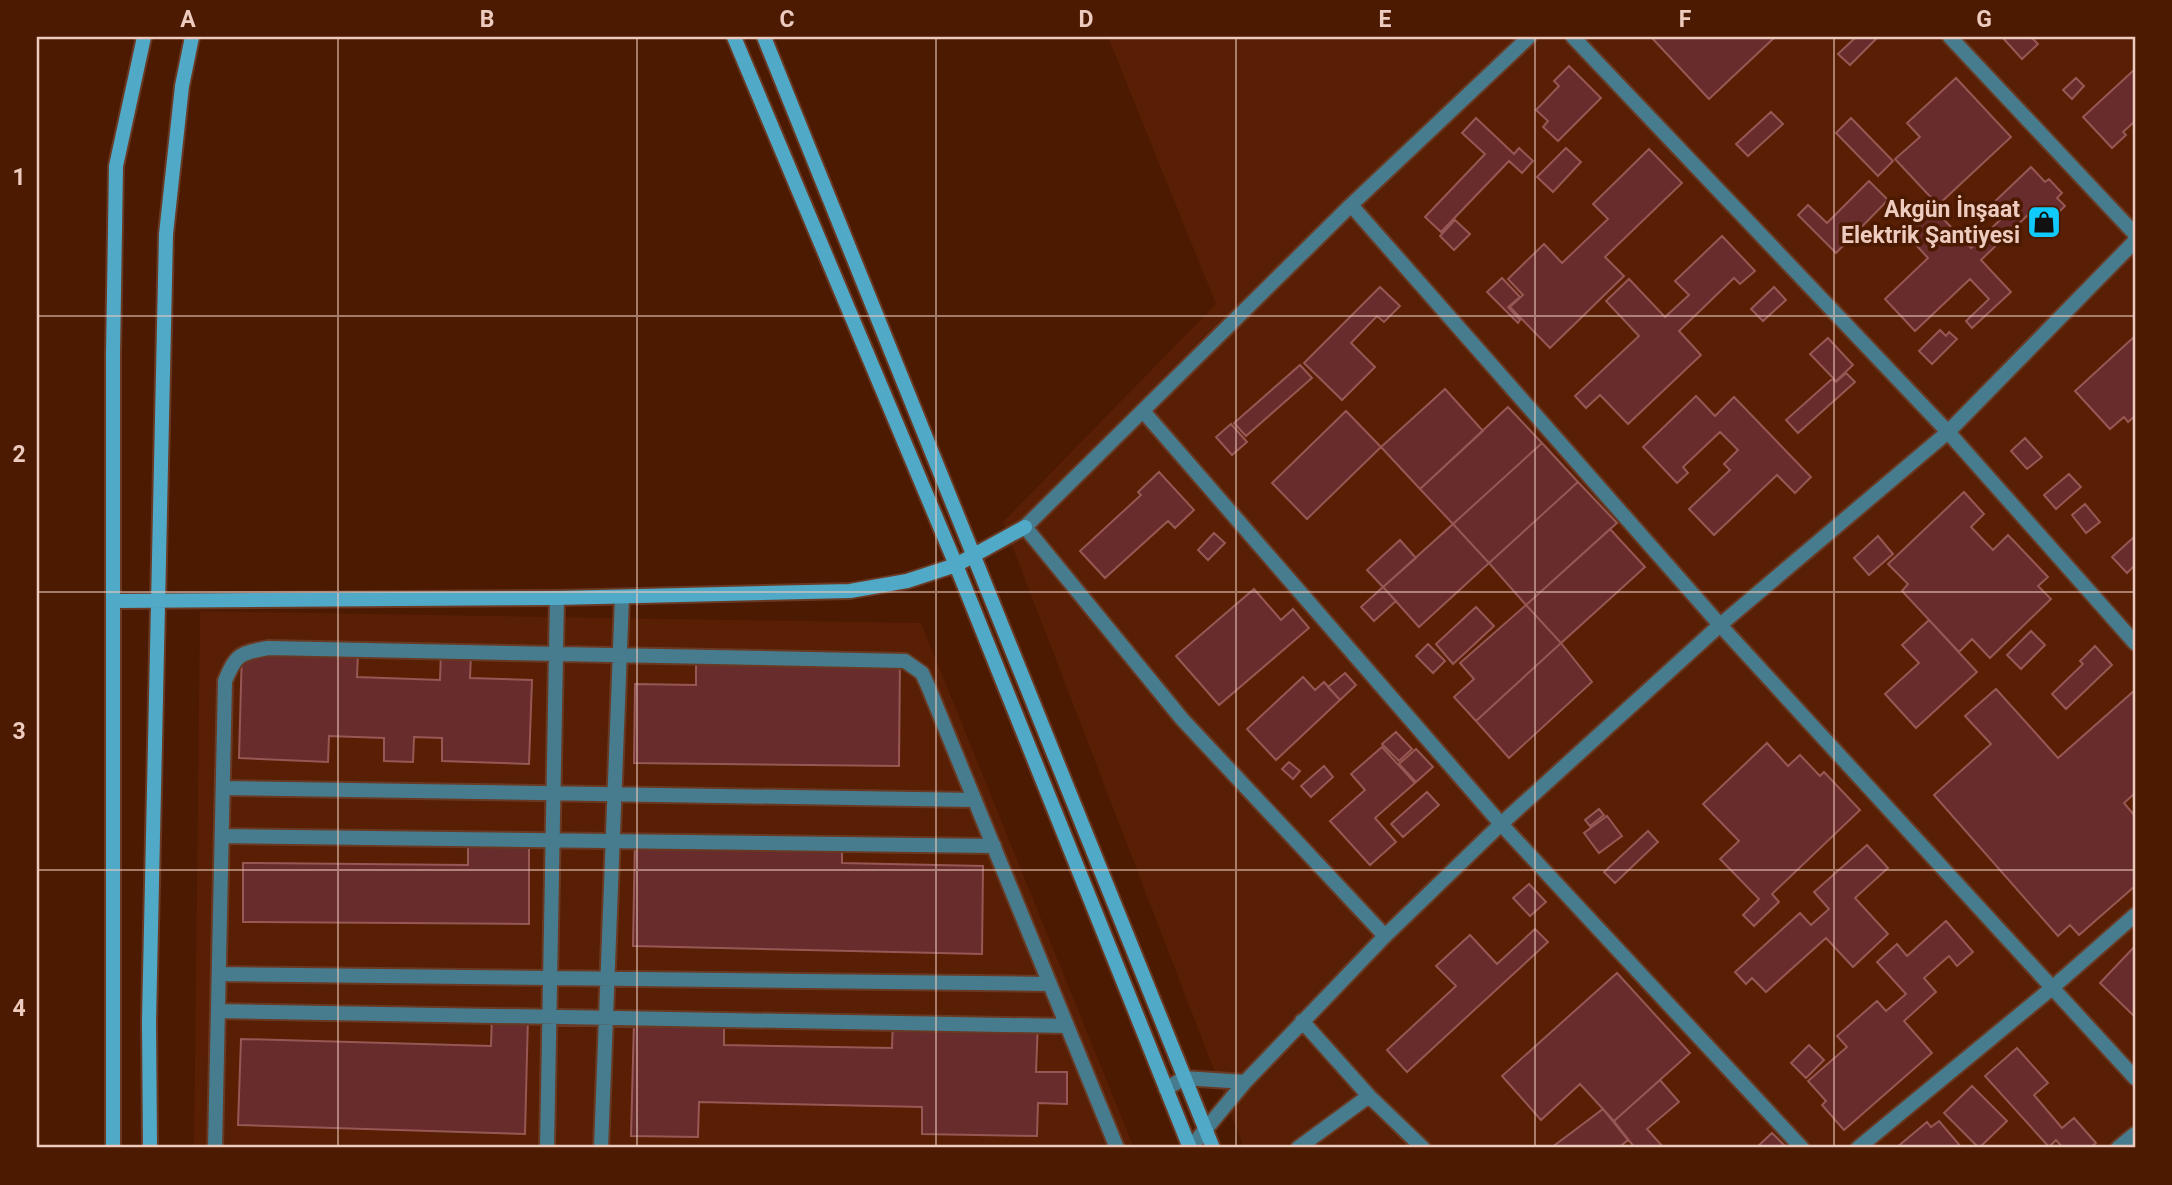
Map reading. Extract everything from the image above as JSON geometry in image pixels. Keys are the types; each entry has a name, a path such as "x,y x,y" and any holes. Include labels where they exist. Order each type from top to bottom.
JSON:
{"street":[{"path":"113,1148 116,166 144,37"},
{"path":"150,1148 149,1021 166,234 182,86 192,37"},
{"path":"734,37 956,565 1190,1148 1245,1082 1302,1021 1501,824 1720,625 1948,432 2135,241"},
{"path":"764,37 1213,1148"},
{"path":"113,601 557,598 850,591 907,581 956,565 1025,527 1351,205 1529,37"},
{"path":"1573,37 1948,432 2135,643"},
{"path":"1950,37 2135,234"},
{"path":"1351,205 1720,625 2135,1078"},
{"path":"1143,411 1501,824 1802,1148"},
{"path":"1025,527 1182,719 1385,936"},
{"path":"601,1148 622,597"},
{"path":"547,1148 557,598"},
{"path":"215,1148 225,681 239,655 268,648 905,661 922,673 1118,1148"},
{"path":"223,788 975,800"},
{"path":"222,836 994,846"},
{"path":"1858,1148 2052,988 2135,915"},
{"path":"219,974 1050,984"},
{"path":"218,1011 1067,1026"},
{"path":"1302,1021 1369,1096 1423,1148"},
{"path":"1166,1088 1184,1078 1245,1082"},
{"path":"1298,1148 1369,1096"},
{"path":"2118,1148 2135,1134"}],"shaded area":[{"path":"1108,37 2135,37 2135,1148 1244,1148 1003,522 1216,304"},
{"path":"200,611 921,623 1134,1148 194,1148"}],"building":[{"path":"1651,37 1775,37 1709,99"},
{"path":"1856,37 1878,37 1850,65 1838,54"},
{"path":"2002,37 2031,37 2038,44 2022,59"},
{"path":"1569,66 1601,98 1558,141 1543,127 1548,121 1536,110 1559,86 1554,81"},
{"path":"2135,69 2135,121 2123,132 2126,135 2112,148 2083,117"},
{"path":"1956,78 2011,137 1938,205 1895,159 1920,137 1907,123"},
{"path":"2076,78 2084,86 2072,99 2063,90"},
{"path":"1771,112 1783,124 1748,156 1736,144"},
{"path":"1476,118 1514,154 1519,148 1533,161 1522,173 1509,161 1441,232 1425,217 1485,154 1462,133"},
{"path":"1851,118 1893,161 1878,176 1836,133"},
{"path":"1566,148 1581,162 1553,192 1537,177"},
{"path":"1649,149 1682,183 1605,257 1624,276 1550,348 1510,307 1523,295 1508,279 1544,244 1562,263 1608,219 1593,204"},
{"path":"2031,167 2045,182 2049,179 2062,193 2057,198 2065,206 2045,225 2032,211 1981,260 2011,292 1972,328 1966,321 1989,299 1970,279 1915,331 1885,299 1928,258 1903,231 1930,205 1971,248 2000,220 1988,208"},
{"path":"1869,181 1888,200 1836,253 1798,215 1808,205 1827,223"},
{"path":"1455,220 1470,234 1454,250 1440,236"},
{"path":"1722,236 1755,271 1740,284 1734,278 1679,331 1701,355 1628,424 1600,395 1586,408 1575,396 1639,336 1606,301 1629,279 1665,317 1689,295 1675,281"},
{"path":"1502,278 1520,297 1508,307 1520,320 1518,323 1487,292"},
{"path":"1380,287 1400,306 1384,322 1377,316 1351,343 1375,367 1342,400 1304,363"},
{"path":"1774,287 1786,300 1763,321 1751,309"},
{"path":"1940,330 1946,336 1949,332 1957,339 1932,364 1919,351"},
{"path":"2135,336 2135,416 2128,422 2124,417 2110,429 2075,391"},
{"path":"1828,338 1853,365 1836,381 1810,354"},
{"path":"1300,365 1312,378 1246,436 1234,423"},
{"path":"1846,373 1855,382 1798,433 1786,420 1832,379 1836,382"},
{"path":"1445,389 1483,431 1420,489 1381,447"},
{"path":"1696,396 1715,416 1734,397 1811,477 1795,493 1777,475 1714,535 1689,509 1730,470 1724,464 1738,450 1720,432 1683,467 1688,473 1677,483 1643,447"},
{"path":"1508,407 1542,443 1453,524 1420,489"},
{"path":"1346,411 1381,447 1307,519 1272,483"},
{"path":"1231,424 1247,442 1232,455 1216,437"},
{"path":"2025,438 2042,457 2027,469 2011,451"},
{"path":"1542,443 1578,482 1489,563 1453,524"},
{"path":"1159,472 1194,510 1175,528 1168,521 1105,578 1080,551 1141,495 1138,492"},
{"path":"2069,474 2081,487 2056,509 2044,495"},
{"path":"1578,482 1617,523 1526,605 1489,563"},
{"path":"1964,492 1984,514 1971,527 1993,550 2008,535 2048,577 2038,586 2051,599 1990,658 1972,639 1959,652 1902,591 1908,584 1888,564"},
{"path":"2085,504 2100,522 2086,533 2072,515"},
{"path":"1453,524 1489,563 1419,627 1383,587"},
{"path":"1610,529 1645,567 1561,643 1526,605"},
{"path":"1214,533 1225,543 1208,560 1198,550"},
{"path":"1878,536 1893,554 1869,575 1854,558"},
{"path":"2135,536 2135,565 2127,573 2112,557"},
{"path":"1400,540 1416,558 1383,587 1367,570"},
{"path":"1383,587 1396,601 1374,621 1361,607"},
{"path":"1254,589 1281,620 1293,609 1309,628 1219,705 1176,656"},
{"path":"1526,605 1561,643 1476,721 1454,697 1474,679 1460,663"},
{"path":"1476,607 1494,626 1453,664 1436,644"},
{"path":"1929,620 1977,672 1916,728 1885,694 1919,663 1902,645"},
{"path":"2031,631 2045,645 2021,669 2007,655"},
{"path":"1561,643 1592,682 1509,758 1476,721"},
{"path":"1428,644 1445,661 1433,673 1416,656"},
{"path":"2095,646 2112,665 2066,709 2052,694 2083,664 2080,661"},
{"path":"242,649 358,653 357,677 440,680 441,652 471,653 470,678 532,680 529,764 442,761 442,738 414,737 413,762 384,761 384,738 329,736 328,762 239,758"},
{"path":"696,652 900,655 899,766 634,763 635,684 696,685"},
{"path":"1345,673 1356,685 1340,700 1328,687"},
{"path":"1303,677 1315,690 1324,682 1340,700 1276,760 1247,729"},
{"path":"1996,689 2058,758 2135,690 2135,793 2124,803 2135,816 2135,886 2079,935 2070,925 2058,936 1934,795 1991,744 1965,716"},
{"path":"1396,732 1412,749 1399,761 1382,744"},
{"path":"1767,743 1788,766 1800,755 1820,776 1824,772 1860,810 1772,894 1779,902 1754,926 1743,915 1759,899 1720,859 1739,841 1703,804"},
{"path":"1382,747 1415,783 1375,818 1396,842 1370,865 1330,821 1365,790 1351,774"},
{"path":"1416,749 1433,767 1416,782 1399,764"},
{"path":"1289,762 1300,771 1293,779 1282,769"},
{"path":"1324,766 1333,777 1311,797 1301,786"},
{"path":"1427,792 1439,805 1403,837 1391,824"},
{"path":"1599,809 1604,815 1590,826 1585,820"},
{"path":"1607,816 1622,836 1599,853 1584,833"},
{"path":"1648,831 1658,842 1615,883 1604,872"},
{"path":"468,835 529,835 529,924 243,922 243,863 468,865"},
{"path":"635,838 842,843 842,863 983,866 982,954 633,946"},
{"path":"1867,845 1888,868 1855,898 1888,934 1853,967 1826,938 1766,992 1752,978 1746,984 1735,972 1800,913 1811,925 1829,909 1814,892"},
{"path":"1529,884 1546,902 1530,916 1513,898"},
{"path":"1946,921 1973,952 1957,966 1949,956 1924,978 1936,992 1904,1021 1932,1053 1844,1130 1822,1105 1826,1101 1808,1081 1847,1047 1837,1036 1877,1001 1886,1011 1906,994 1877,962 1897,944 1907,956"},
{"path":"1535,929 1548,942 1407,1072 1387,1050 1456,986 1436,966 1470,935 1497,964"},
{"path":"2135,946 2135,1017 2100,983"},
{"path":"1617,973 1690,1053 1614,1121 1580,1084 1541,1120 1502,1076"},
{"path":"492,1014 528,1015 525,1134 238,1125 241,1039 491,1046"},
{"path":"893,1018 1038,1021 1036,1072 1067,1072 1067,1104 1038,1103 1037,1136 922,1134 922,1107 699,1102 698,1137 631,1136 634,1021 724,1023 724,1045 892,1048"},
{"path":"1809,1045 1824,1060 1806,1078 1791,1063"},
{"path":"2017,1048 2048,1083 2034,1095 2062,1128 2074,1118 2096,1143 2090,1148 2063,1148 2056,1140 2049,1147 1985,1076"},
{"path":"1660,1080 1679,1102 1647,1129 1664,1148 1635,1148 1614,1121"},
{"path":"1972,1086 2007,1121 1979,1148 1944,1113"},
{"path":"1603,1109 1628,1140 1618,1148 1551,1148"},
{"path":"1939,1121 1962,1148 1896,1148 1927,1122 1931,1127"},
{"path":"1772,1133 1787,1148 1756,1148"}],"place":[{"name":"Akgün İnşaat Elektrik Şantiyesi","path":"2044,222"}]}
